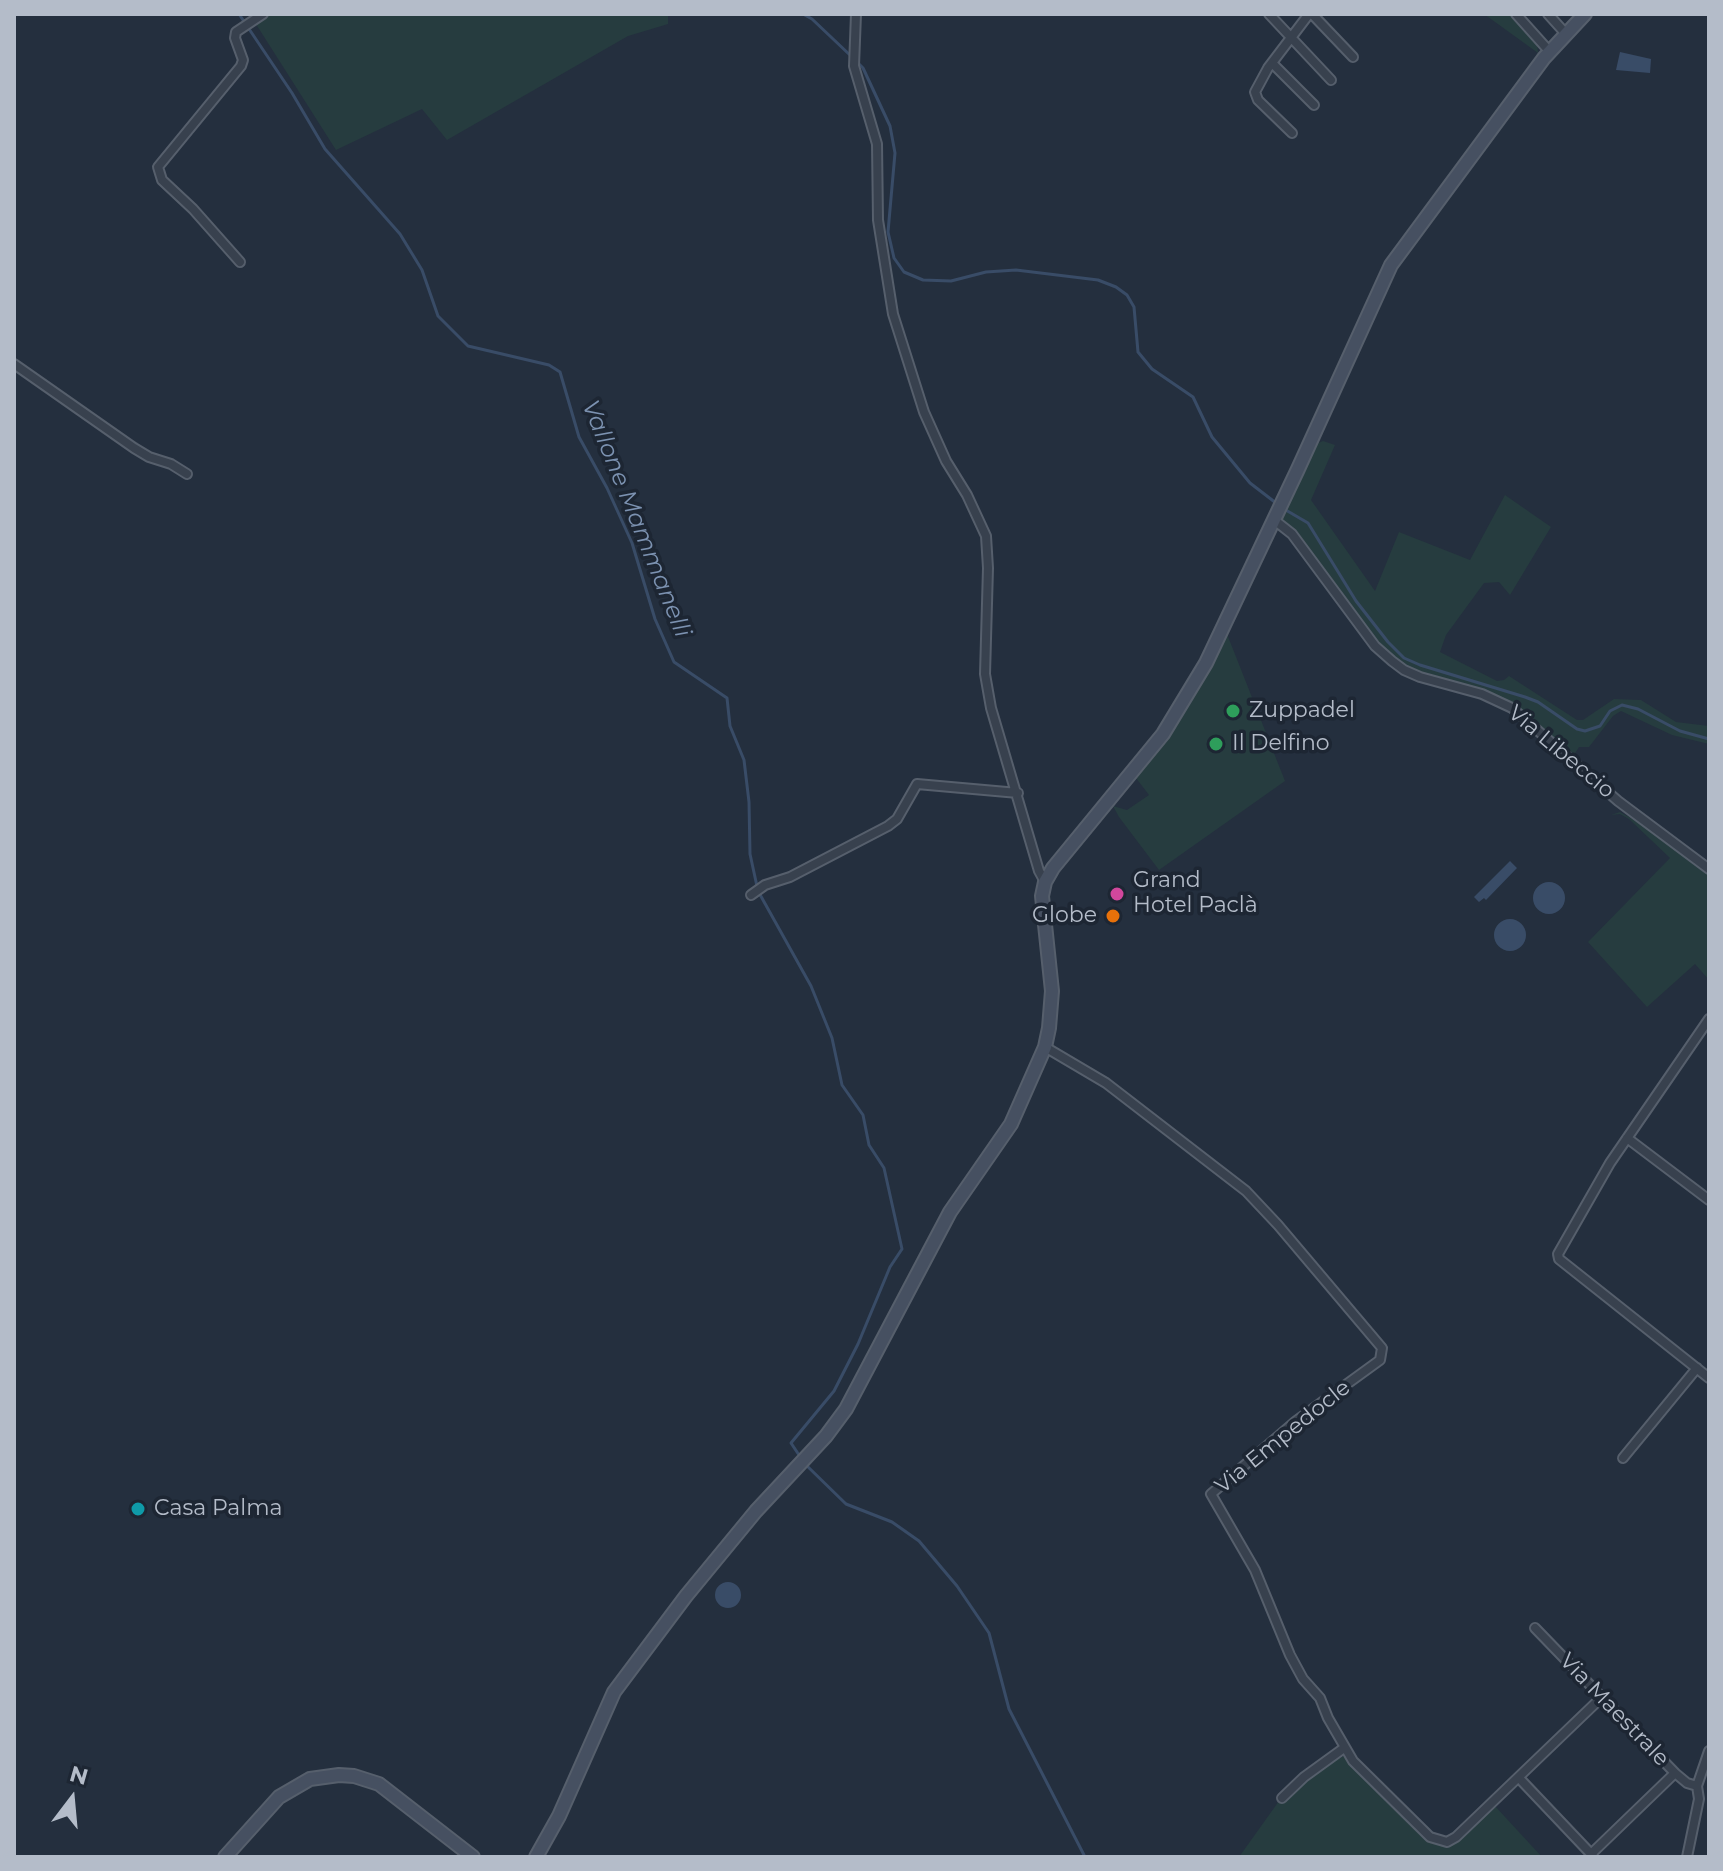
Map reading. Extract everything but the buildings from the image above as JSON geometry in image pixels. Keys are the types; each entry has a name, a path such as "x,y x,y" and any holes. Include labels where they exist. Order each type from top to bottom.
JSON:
{"street":[{"path":"240,262 193,209 162,180 158,167 241,66 243,60 235,38 240,28 263,14"},
{"path":"856,14 854,66 877,144 878,220 893,314 924,412 986,536 985,674 991,708 1039,871 1045,882"},
{"path":"1269,14 1331,80"},
{"path":"1292,133 1258,100 1255,92 1257,85 1311,14 1353,57"},
{"path":"1516,14 1550,52"},
{"path":"1548,14 1566,34"},
{"path":"536,1857 559,1816 614,1692 686,1596 846,1409 950,1212 1011,1124 1045,1047 1051,1014 1052,991 1042,896 1045,882 1171,722 1212,651 1391,265 1521,88 1585,14"},
{"path":"1273,64 1314,105"},
{"path":"14,364 134,448 187,474"},
{"name":"Via Libeccio","path":"1273,519 1292,534 1375,646 1392,661 1420,677 1482,694 1512,708 1618,801 1709,869"},
{"path":"751,895 765,885 790,877 888,826 897,819 917,784 1018,793"},
{"path":"1709,1019 1627,1138 1559,1248 1559,1259 1709,1378"},
{"name":"Via Empedocle","path":"1045,1047 1106,1083 1246,1191 1382,1348 1380,1360 1296,1421 1211,1494 1255,1570 1290,1655 1303,1679 1320,1698 1353,1761 1421,1829 1440,1842 1447,1842 1456,1837 1603,1696"},
{"path":"1627,1138 1709,1200"},
{"path":"1623,1458 1697,1368"},
{"name":"Via Maestrale","path":"1535,1628 1675,1773 1687,1783 1697,1786"},
{"path":"1282,1798 1344,1748"},
{"path":"1687,1857 1699,1799 1697,1786 1709,1751"},
{"path":"1519,1778 1592,1856 1675,1773"},
{"path":"225,1857 266,1809 286,1792 310,1779 339,1775 379,1784 473,1857"}],"green space":[{"path":"268,14 668,14 668,24 628,36 447,140 422,109 336,150 254,21"},
{"path":"1484,14 1511,14 1537,43 1538,53"},
{"path":"1323,441 1335,445 1311,500 1375,591 1399,532 1470,560 1505,495 1551,527 1510,595 1499,582 1484,583 1446,635 1440,652 1497,681 1509,676 1577,720 1583,720 1614,699 1641,700 1676,722 1709,726 1709,744 1672,735 1621,711 1613,716 1589,747 1579,747 1574,755 1503,699 1429,677 1396,661 1376,641 1291,527 1280,517 1316,444"},
{"name":"Il Delfino","path":"1227,634 1285,781 1159,870 1113,806 1127,810 1149,795 1136,778 1170,735"},
{"path":"1620,812 1709,873 1709,980 1695,964 1647,1007 1588,942 1670,858 1629,819 1620,814 1611,815"},
{"path":"1345,1756 1432,1842 1449,1844 1494,1805 1542,1857 1239,1857 1279,1801 1283,1801 1330,1761"}],"water":[{"path":"1620,52 1651,59 1650,73 1616,70"},
{"path":"1510,861 1517,868 1486,900 1484,898 1479,902 1474,897"},
{"path":"1549,882 1561,886 1565,898 1561,910 1549,914 1537,910 1533,898 1537,886"},
{"path":"1510,919 1522,923 1526,935 1522,947 1510,951 1498,947 1494,935 1498,923"},
{"path":"728,1582 737,1586 741,1595 737,1604 728,1608 719,1604 715,1595 719,1586"}],"waterway":[{"name":"Vallone Mammanelli","path":"239,14 325,149 400,234 422,270 438,316 468,346 549,365 560,372 579,437 632,543 655,619 674,662 727,698 730,726 744,760 750,854 758,891 811,986 832,1038 842,1085 863,1115 869,1145 884,1168 902,1249 890,1267 858,1344 834,1391 791,1443 801,1458"},
{"path":"803,14 851,56"},
{"path":"857,62 863,68 890,126 895,153 888,232 894,258 904,272 923,280 951,281 986,272 1016,270 1098,280 1116,287 1127,295 1134,307 1138,352 1152,369 1193,397 1212,437 1250,483 1276,503"},
{"path":"1284,509 1308,523 1356,601 1404,658 1538,702 1577,729 1585,731 1600,726 1610,711 1622,705 1638,709 1680,731 1709,739"},
{"path":"805,1464 846,1504 892,1522 919,1541 957,1586 989,1633 1009,1709 1085,1857"}],"place":[{"name":"Zuppadel","path":"1233,711"},
{"name":"Il Delfino","path":"1216,744"},
{"name":"Grand Hotel Paclà","path":"1117,894"},
{"name":"Globe","path":"1113,916"},
{"name":"Casa Palma","path":"138,1509"}]}
